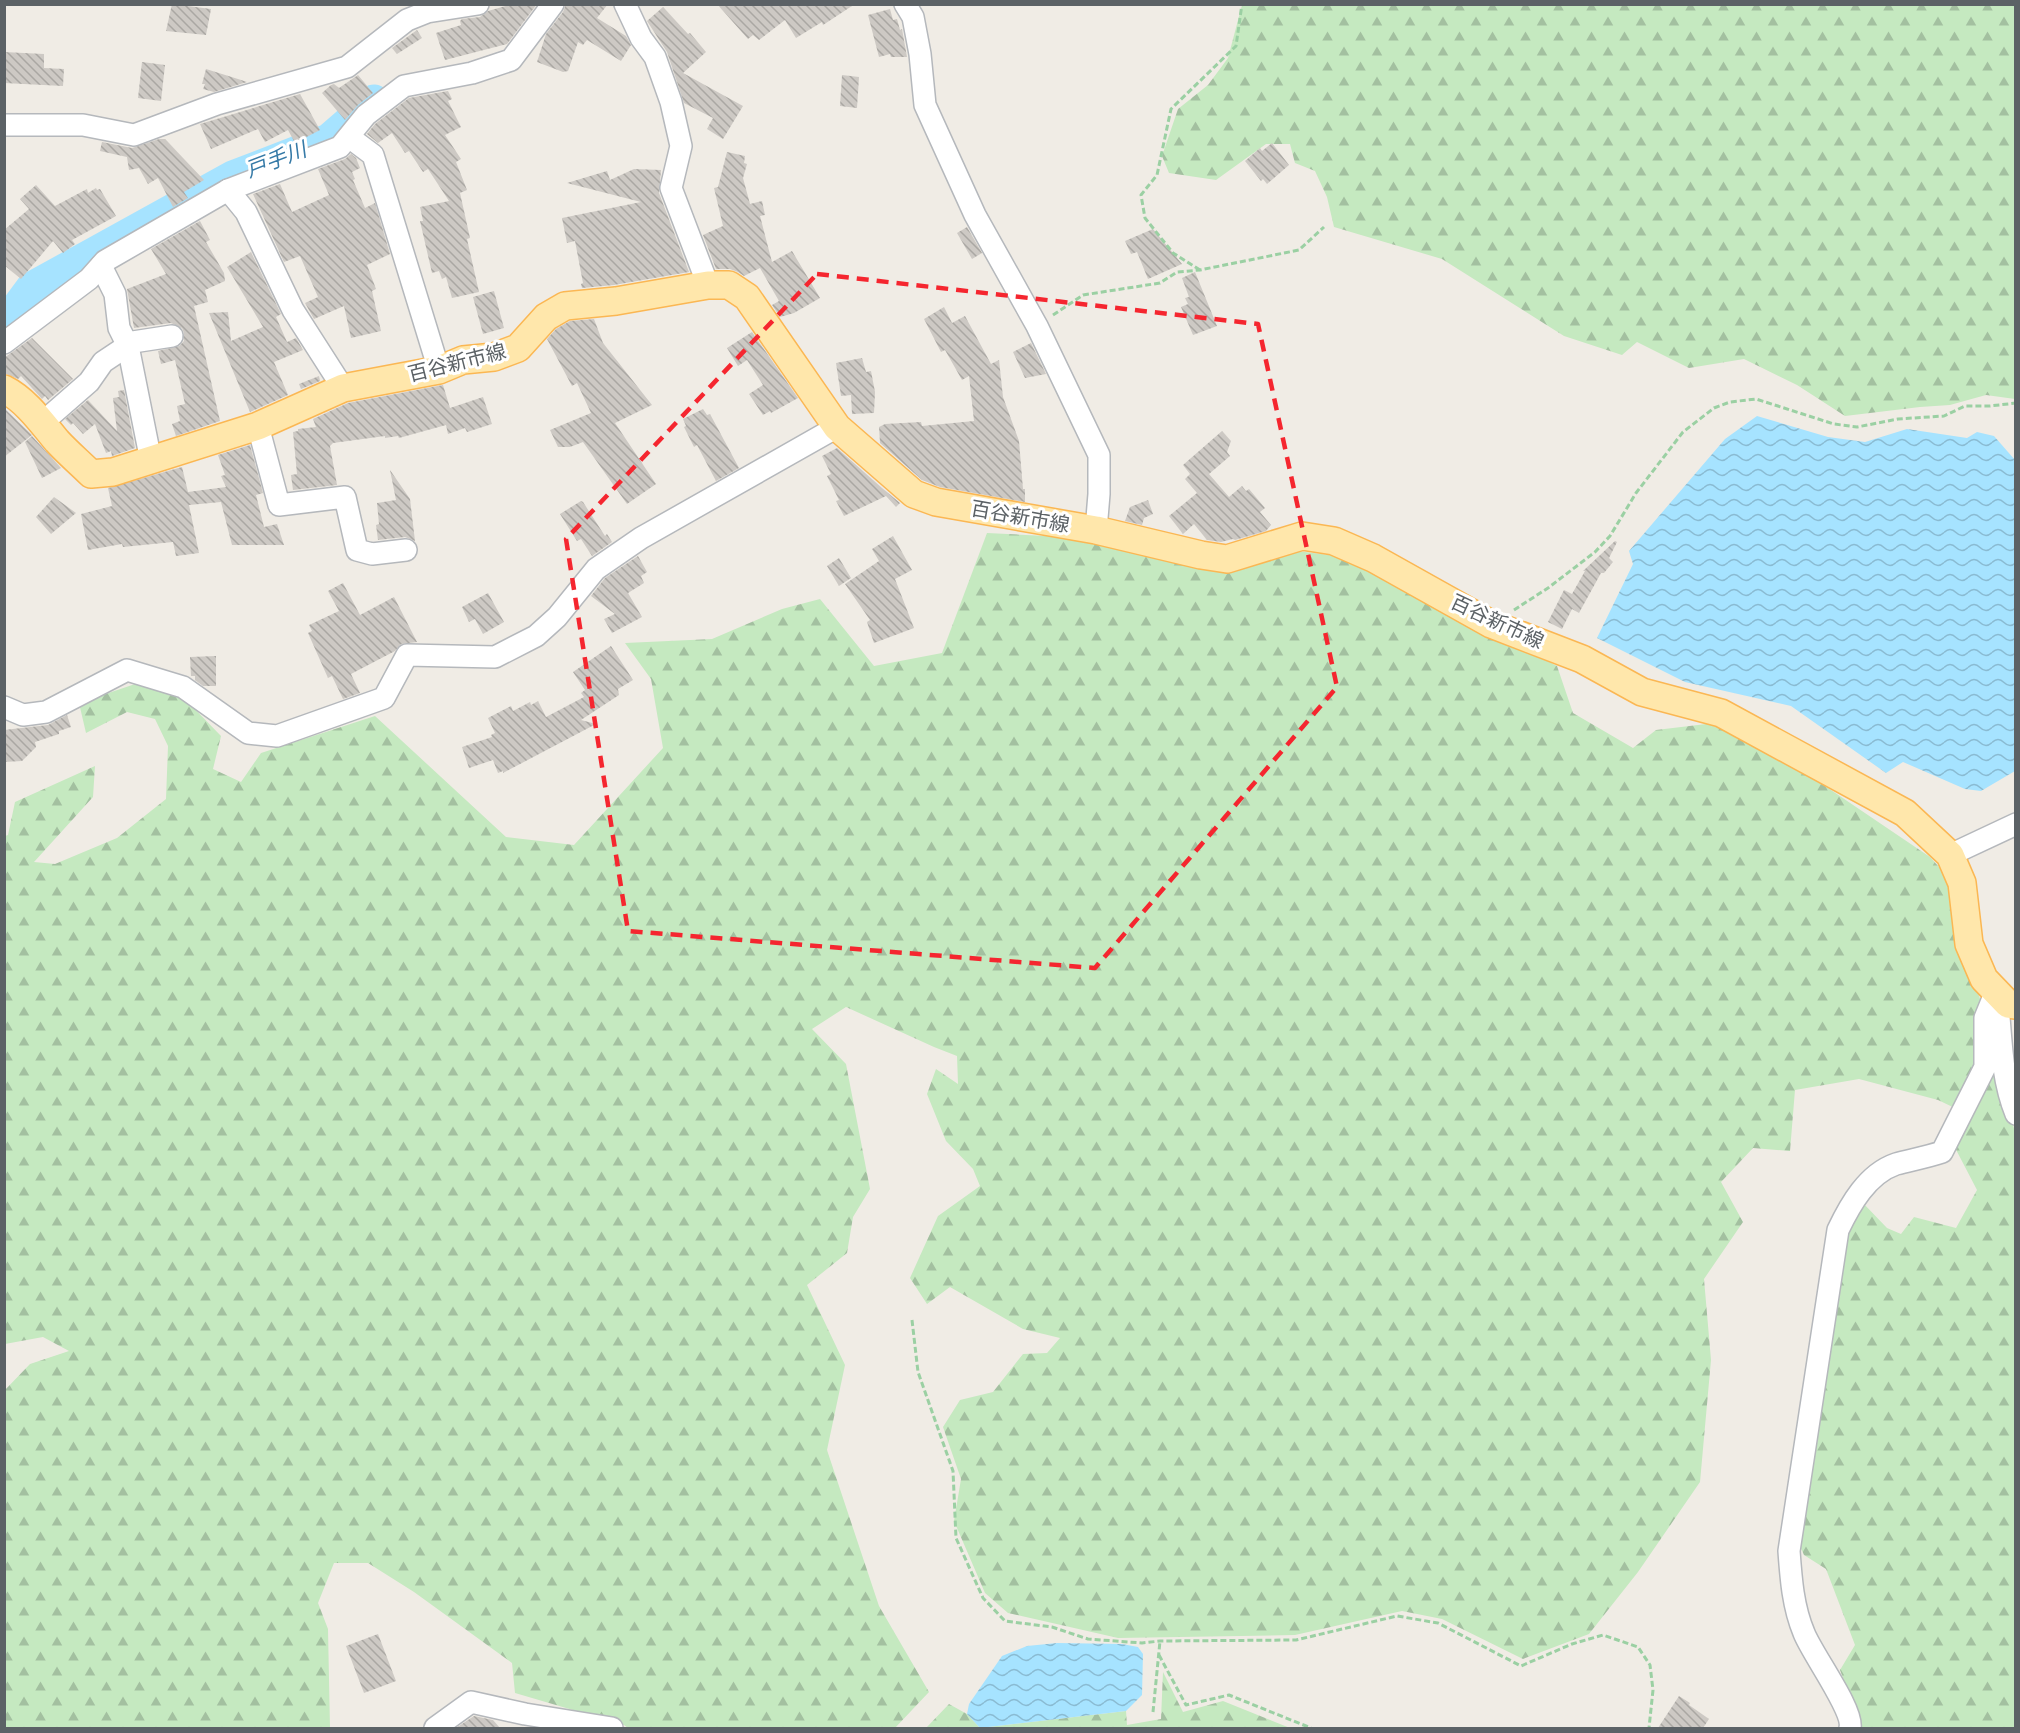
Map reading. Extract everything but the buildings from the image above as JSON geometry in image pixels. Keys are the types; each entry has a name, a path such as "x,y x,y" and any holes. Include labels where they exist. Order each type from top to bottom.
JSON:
{"main road":[{"name":"百谷新市線","path":"4,389 12,393 91,474 112,472 258,426 343,388 439,370 463,360 494,357 518,348 546,318 565,306 616,301 708,285 729,285 747,297 837,427 914,494 936,502 1096,530 1227,559 1302,536 1334,541 1373,558 1491,624 1582,659 1642,692 1721,714 1905,813 1950,855 1962,883 1970,944 1984,979 2006,998"}],"street":[{"path":"4,125 83,125 134,135 217,104 347,67 406,20 427,12 478,4"},
{"path":"4,343 89,279 105,261 228,190 340,147 366,115 404,86 472,74 511,60 553,4"},
{"path":"625,4 641,38 656,57 671,102 681,146 671,188 708,285"},
{"path":"905,4 913,17 920,54 925,105 975,215 1037,326 1099,455 1096,530"},
{"path":"349,137 373,155 439,370"},
{"path":"228,190 246,212 293,310 343,388"},
{"path":"101,266 115,294 119,328 128,346 151,461"},
{"path":"42,423 89,382 103,362 133,342 172,336"},
{"path":"258,426 279,506 345,497 357,550 372,554 406,550"},
{"path":"4,707 23,715 46,712 127,670 183,687 248,733 277,736 384,698 407,655 495,657 536,636 557,617 596,569 641,538 837,427"},
{"path":"1950,855 2016,824"},
{"path":"2006,998 2001,1044 2010,1100 2016,1114"},
{"path":"1850,1728 1852,1723 1837,1692 1804,1634 1792,1590 1789,1551 1838,1230 1852,1202 1872,1180 1894,1165 1942,1152 1985,1067 1985,1018 2006,998"},
{"path":"435,1728 471,1702 517,1721 612,1728"}],"path":[{"path":"1200,270 1173,253 1145,218 1141,195 1157,175 1171,109 1236,46 1242,4"},
{"path":"1037,326 1083,295 1160,283 1178,272 1200,270 1299,250 1324,227"},
{"path":"1491,624 1548,588 1595,552 1610,536 1636,493 1683,432 1714,408 1730,402 1756,399 1834,424 1857,427 1898,419 1944,416 1965,406 2016,403"},
{"path":"912,1320 918,1372 954,1471 956,1538 983,1598 1005,1621 1052,1627 1089,1639 1142,1643 1296,1640 1397,1616 1438,1623 1521,1666 1572,1644 1604,1635 1638,1647 1650,1665 1653,1690 1649,1728"},
{"path":"1154,1712 1160,1641"},
{"path":"1159,1656 1186,1706 1229,1695 1311,1728"}],"highlighted area":[{"path":"817,274 1258,324 1337,687 1095,968 628,931 566,539"}],"green space":[{"path":"1242,5 2015,5 2015,399 1986,395 1950,405 1845,416 1797,385 1744,359 1689,368 1637,342 1622,355 1564,336 1442,259 1334,227 1327,197 1315,171 1295,163 1290,144 1266,144 1216,180 1169,173 1162,156 1178,109 1208,85 1228,58"},
{"path":"987,533 1106,539 1232,572 1297,551 1345,557 1557,666 1573,713 1633,748 1656,730 1723,722 1754,738 1930,857 1955,885 1965,952 1981,1002 1980,1058 1959,1110 1938,1100 1859,1079 1795,1090 1790,1151 1753,1148 1721,1182 1743,1222 1704,1279 1711,1360 1700,1482 1638,1572 1589,1634 1523,1659 1442,1619 1402,1611 1295,1635 1118,1638 1008,1613 985,1593 954,1521 961,1479 943,1427 960,1400 993,1392 1023,1354 1047,1353 1060,1338 1023,1329 950,1287 927,1304 910,1278 938,1216 980,1186 973,1169 946,1141 927,1094 936,1069 958,1084 957,1056 846,1007 812,1029 846,1064 870,1189 853,1217 847,1253 807,1285 845,1365 827,1450 879,1606 929,1692 895,1728 628,1728 515,1693 512,1663 414,1592 368,1563 334,1563 318,1603 328,1629 330,1728 5,1728 4,1391 30,1364 69,1351 43,1337 5,1344 5,836 8,835 15,802 95,766 93,797 34,862 55,864 117,838 166,799 168,746 155,719 127,712 86,733 79,703 141,682 182,696 221,736 213,769 241,782 261,753 375,716 506,837 574,845 663,748 651,679 625,643 712,639 782,609 820,599 874,666 942,653"},
{"path":"1989,1067 2000,1077 2016,1136 2015,1728 1862,1728 1840,1670 1855,1645 1826,1569 1804,1555 1794,1533 1846,1227 1862,1202 1887,1228 1901,1234 1914,1217 1956,1228 1977,1190 1952,1142"},
{"path":"1163,1672 1183,1712 1223,1701 1290,1728 980,1728 1126,1711 1127,1725 1161,1719"},
{"path":"949,1704 967,1714 980,1728 926,1728"}],"water":[{"path":"1757,416 1828,437 1865,442 1907,429 1967,438 1977,432 1994,436 2015,460 2015,771 1981,791 1965,789 1903,762 1886,773 1791,706 1685,682 1597,638 1633,564 1629,551 1725,439"},
{"path":"1057,1643 1122,1644 1138,1647 1143,1654 1142,1695 1126,1711 980,1728 967,1714 969,1704 1002,1656 1027,1646"}],"waterway":[{"name":"戸手川","path":"4,326 32,288 233,177 329,140 374,101"}]}
